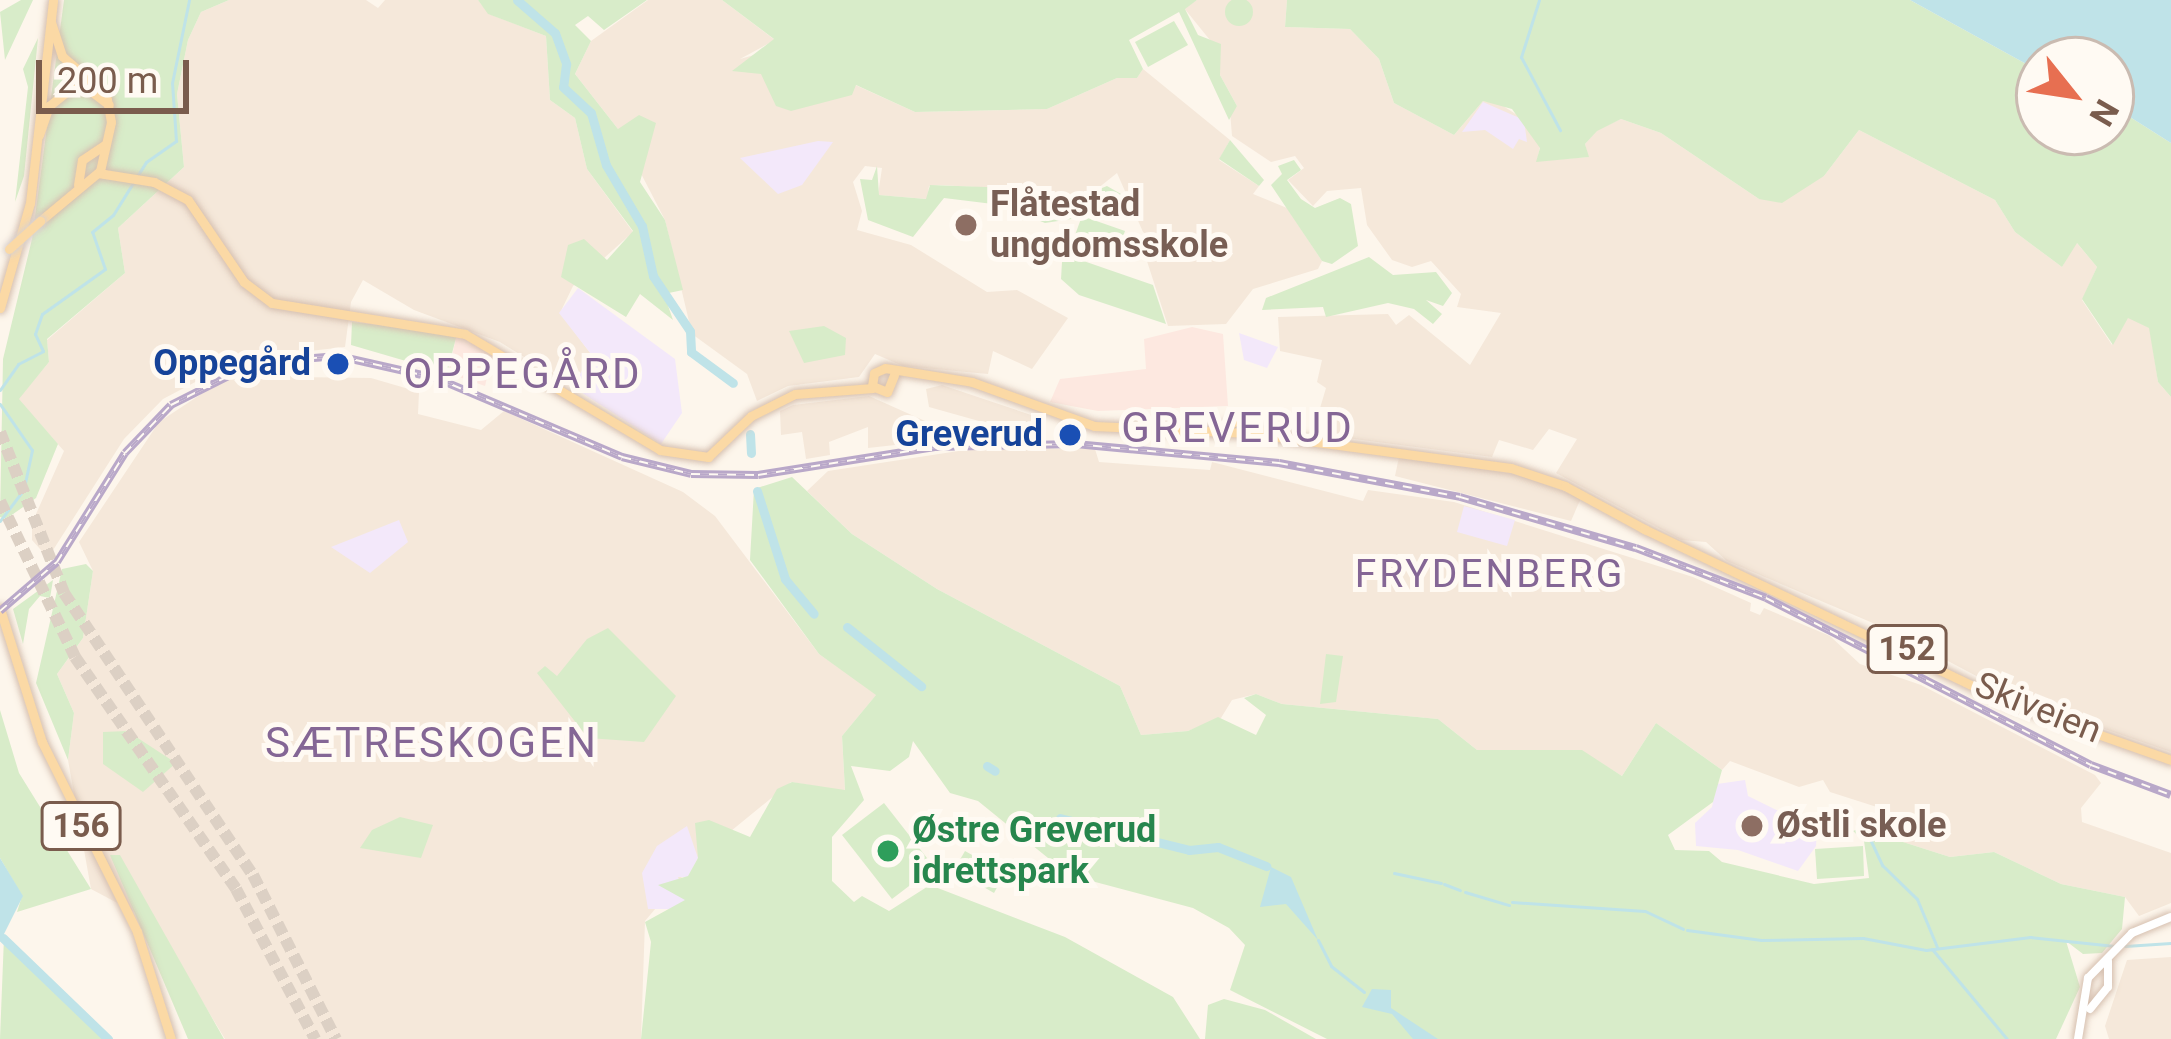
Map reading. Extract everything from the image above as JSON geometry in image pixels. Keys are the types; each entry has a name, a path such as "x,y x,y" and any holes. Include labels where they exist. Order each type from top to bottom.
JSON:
{"main road":[{"path":"4,252 73,193 95,168 108,142 109,105 103,90 62,56 51,7"},
{"path":"0,308 34,158 51,7"},
{"path":"34,158 59,95 84,88 109,105"},
{"name":"152","path":"95,168 163,185 200,211 244,282 298,313 465,334 675,454 711,449 751,416 787,396 872,384 887,392 895,379 882,368 872,384"},
{"name":"Skiveien","path":"895,379 972,382 1077,423 1204,435 1238,429 1516,469 1876,633 2007,702 2171,760"},
{"name":"156","path":"0,609 42,742 142,944 171,1039"},
{"path":"2094,993 2087,980 2100,975 2128,936 2171,917"},
{"path":"2078,1039 2094,993 2108,987 2100,975"}],"shaded area":[{"path":"229,0 366,0 378,8 385,0 478,0 489,14 546,36 550,100 575,118 587,169 633,232 573,286 560,313 591,354 573,387 500,342 414,310 363,280 351,302 345,347 239,359 163,399 124,439 48,558 32,540 32,523 64,451 18,399 49,362 47,340 125,273 118,228 184,167 177,94 188,40 201,12"},
{"path":"648,0 722,0 775,40 740,59 776,49 915,112 1047,109 1117,78 1137,78 1143,69 1230,140 1219,160 1259,186 1253,194 1287,208 1322,261 1318,269 1253,289 1226,324 1168,326 1145,255 1156,241 1143,232 1117,173 1082,201 1027,205 1013,189 940,185 929,186 927,199 878,195 882,168 865,166 853,182 862,211 857,230 911,245 987,292 1017,290 1068,318 1032,369 993,351 988,374 903,366 875,354 859,377 788,386 757,401 747,374 692,334 665,220 618,129 575,74 591,41"},
{"path":"1197,0 1287,0 1285,27 1350,29 1379,59 1394,103 1454,135 1483,101 1500,104 1525,120 1540,147 1537,161 1588,157 1585,144 1597,130 1621,119 1661,133 1759,199 1824,176 1859,130 1995,200 2015,232 2062,267 2076,242 2097,267 2082,300 2112,345 2128,317 2150,328 2158,382 2171,397 2171,752 2024,701 1887,629 1727,561 1706,542 1681,540 1556,473 1577,439 1549,429 1533,450 1499,440 1492,457 1339,437 1315,425 1326,388 1317,382 1322,360 1280,351 1278,317 1388,314 1396,325 1409,315 1470,365 1501,313 1457,307 1461,294 1431,261 1412,267 1392,260 1367,225 1361,188 1327,191 1313,206 1288,180 1304,168 1295,156 1271,162 1232,136 1230,111 1237,106 1220,75 1218,50 1184,8"},
{"path":"1483,102 1524,120 1527,142 1519,139 1513,149 1485,130 1462,132"},
{"path":"833,142 802,185 778,194 740,158"},
{"path":"578,288 675,359 682,413 661,444 573,387 591,354 559,313"},
{"path":"1192,327 1223,334 1228,406 1098,411 1050,402 1060,379 1146,369 1144,339"},
{"path":"1239,333 1278,347 1267,368 1244,360"},
{"path":"457,334 493,352 485,386 448,373"},
{"path":"291,362 294,377 371,378 419,392 418,414 481,430 504,411 683,492 715,516 819,654 877,694 842,736 845,791 791,782 698,858 645,921 641,1039 225,1039 155,923 91,889 68,760 74,713 57,674 83,638 93,571 79,542 159,422 224,379"},
{"path":"942,385 1034,416 1026,436 984,436 986,423 929,407 926,389"},
{"path":"869,396 934,425 931,441 868,448 868,427 829,442 830,455 806,459 802,432 781,435 780,411 793,405"},
{"path":"978,448 1095,449 1099,462 1210,470 1212,462 1363,501 1368,490 1454,502 1693,577 1751,603 1750,611 1760,615 1764,608 1830,636 1860,664 1921,685 2095,775 2101,783 2081,808 2082,822 2171,853 2171,903 2139,916 2125,897 2061,884 1994,852 1950,857 1903,842 1875,822 1880,808 1830,792 1823,780 1799,787 1730,761 1722,770 1656,723 1622,776 1582,751 1477,750 1438,719 1282,704 1256,694 1232,700 1221,718 1188,731 1141,735 1120,686 937,589 852,534 807,491 828,471"},
{"path":"1399,457 1520,475 1581,498 1571,521 1395,476"},
{"path":"1464,506 1515,520 1507,546 1457,532"},
{"path":"399,520 408,542 370,573 331,547"},
{"name":"Østli skole","path":"1745,780 1748,796 1817,830 1816,846 1798,871 1738,850 1696,846 1695,823 1712,807 1717,784"},
{"path":"687,826 698,858 688,877 678,877 686,900 674,909 648,909 642,873 657,846"},
{"path":"2171,957 2171,1039 2109,1039 2105,1026 2127,960"}],"green space":[{"path":"1239,-2 1249,2 1253,12 1249,22 1239,26 1229,22 1225,12 1229,2"},
{"path":"21,0 33,0 5,60 0,12"},
{"path":"64,0 229,0 201,12 188,40 177,94 184,167 118,228 125,273 47,339 49,362 19,399 58,444 36,498 6,519 0,517 3,359 32,239"},
{"path":"478,0 647,0 604,30 588,16 575,25 591,41 575,74 618,129 639,115 656,123 640,182 665,220 683,290 664,294 673,320 640,294 626,317 561,277 568,245 584,239 607,260 633,231 587,169 575,118 550,100 546,36 488,14"},
{"path":"722,0 1197,0 1185,9 1198,35 1221,44 1220,75 1237,106 1229,120 1179,12 1129,40 1143,69 1137,78 1117,78 1047,109 915,112 856,85 852,95 791,111 776,106 761,74 732,71 774,39"},
{"path":"1287,0 1910,0 2015,58 2015,156 2135,156 2135,120 2171,143 2171,397 2158,382 2149,328 2128,318 2113,345 2082,299 2097,267 2077,243 2062,267 2015,232 1995,200 1859,130 1824,176 1782,203 1759,199 1661,133 1621,119 1597,131 1585,144 1589,157 1536,162 1540,148 1512,109 1483,101 1454,135 1394,103 1379,59 1350,29 1285,27"},
{"path":"1174,21 1188,45 1148,67 1135,42"},
{"path":"38,38 24,176 15,202 28,87 23,69"},
{"path":"1230,140 1264,180 1259,186 1219,159"},
{"path":"1294,160 1301,170 1287,180 1301,199 1315,208 1340,198 1351,204 1358,246 1332,264 1322,261 1271,185 1282,174 1278,166"},
{"path":"877,166 879,195 926,199 930,185 1014,188 1027,205 1060,205 1107,186 1121,194 1124,211 1045,223 1001,205 944,198 913,237 868,220 860,179 872,180"},
{"path":"1082,216 1125,231 1114,261 1071,246"},
{"path":"1072,257 1153,285 1166,324 1079,295 1061,279 1062,262"},
{"path":"1369,257 1393,275 1436,272 1452,293 1443,306 1426,300 1442,314 1433,324 1414,309 1388,303 1326,317 1323,307 1262,310 1266,298"},
{"path":"352,322 457,334 447,373 351,345"},
{"path":"824,326 846,338 845,355 804,363 789,331"},
{"path":"792,477 852,534 937,589 1120,686 1141,735 1188,731 1218,717 1256,735 1266,715 1244,698 1256,694 1282,704 1438,719 1477,750 1582,750 1622,776 1656,723 1722,770 1713,802 1668,835 1675,850 1709,851 1722,862 1814,884 1869,878 1864,841 1853,831 1875,822 1903,842 1950,857 1994,852 2061,884 2125,897 2122,929 2102,953 2083,954 2066,941 2080,987 2056,1039 1327,1039 1230,990 1245,945 1229,928 1193,908 1069,875 978,801 950,793 913,741 909,757 890,771 851,766 864,800 832,837 832,881 854,902 862,896 889,911 930,885 1065,937 1173,997 1200,1039 641,1039 651,942 645,922 685,900 658,885 688,876 698,858 695,823 709,820 750,837 777,789 792,782 845,790 842,736 876,695 819,654 750,560 754,489"},
{"path":"86,564 93,571 83,638 57,674 74,713 68,760 36,683 62,569"},
{"path":"53,580 50,598 40,596 29,609 23,644 13,609"},
{"path":"608,628 676,696 644,742 588,738 537,673 545,666 557,676 587,639"},
{"path":"1326,654 1343,656 1336,702 1320,704"},
{"path":"0,710 19,773 91,889 17,912 22,896 0,858"},
{"path":"127,731 176,763 143,792 103,764 103,732"},
{"name":"Østre Greverud idrettspark","path":"884,803 934,867 892,899 842,835"},
{"path":"400,817 433,825 421,858 360,848 372,830"},
{"name":"Østli skole","path":"1863,846 1864,876 1817,879 1815,849"},
{"path":"965,851 1005,873 994,893 954,870"},
{"path":"110,855 120,855 224,1039 188,1039"},
{"path":"4,937 106,1039 0,1039"},
{"path":"1224,999 1265,1010 1316,1039 1205,1039 1208,1005"}],"water":[{"path":"1910,0 2171,0 2171,143 2135,120 2135,36 2015,36 2015,58"},
{"path":"0,858 23,896 0,942"},
{"path":"1271,867 1291,877 1318,940 1286,904 1260,907"},
{"path":"1372,989 1391,990 1391,1008 1438,1039 1413,1039 1392,1014 1362,1007"}],"waterway":[{"path":"0,390 18,364 43,351 35,334 42,314 105,269 92,232 113,215 146,162 176,141 172,83 189,0"},
{"path":"517,0 555,33 566,64 563,87 591,113 606,165 642,226 653,276 690,331 691,352 733,383"},
{"path":"1539,0 1521,57 1560,130"},
{"path":"0,404 32,450 24,489 0,521"},
{"path":"750,434 751,453"},
{"path":"757,491 785,579 814,614"},
{"path":"847,627 921,686"},
{"path":"987,766 995,771"},
{"path":"1060,818 1189,850 1218,847 1266,866"},
{"path":"1870,839 1882,865 1917,899 1937,947"},
{"path":"1394,873 1441,883"},
{"path":"1444,884 1460,890"},
{"path":"1465,892 1509,905"},
{"path":"1512,902 1645,911 1683,929"},
{"path":"1687,930 1761,940 1863,938 1926,950 2030,937 2115,946"},
{"path":"3,938 108,1039"},
{"path":"1318,940 1331,966 1364,992"},
{"path":"2125,946 2171,943"},
{"path":"1932,949 2007,1039"}],"tunnel":[{"path":"0,432 64,593 253,875 336,1039"},
{"path":"0,501 75,657 236,889 315,1039"}],"railway":[{"path":"0,611 57,562 125,453 171,405 254,363 338,356 436,378 622,457 691,474 758,475 935,447 1075,444 1279,463 1460,497 1636,548 1766,598 2091,765 2171,795"}],"place":[{"name":"Flåtestad ungdomsskole","path":"966,225"},
{"name":"Oppegård","path":"338,364"},
{"name":"Greverud","path":"1070,435"},
{"name":"Østli skole","path":"1752,826"},
{"name":"Østre Greverud idrettspark","path":"888,851"}],"district":[{"name":"OPPEGÅRD","path":"523,374"},
{"name":"GREVERUD","path":"1238,428"},
{"name":"FRYDENBERG","path":"1490,574"},
{"name":"SÆTRESKOGEN","path":"432,743"}]}
